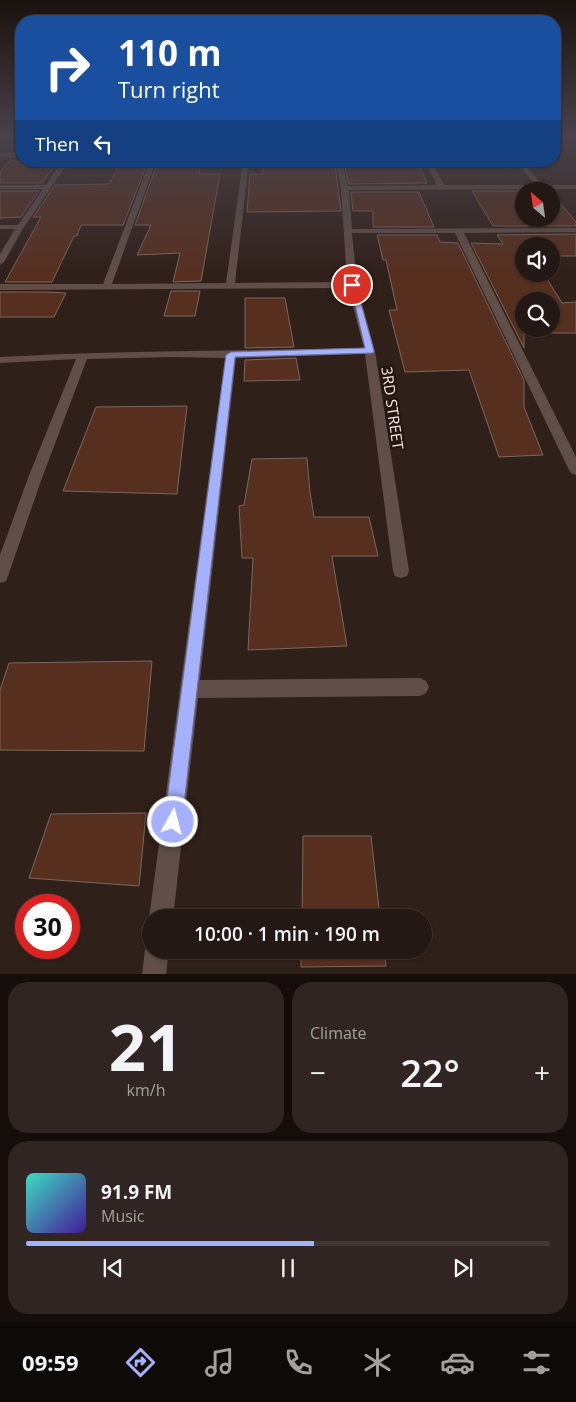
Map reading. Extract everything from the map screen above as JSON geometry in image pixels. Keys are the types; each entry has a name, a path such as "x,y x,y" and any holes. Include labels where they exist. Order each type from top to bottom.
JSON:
{"street":[{"path":"0,262 20,227 52,181"},
{"path":"106,287 145,181"},
{"path":"230,286 243,181"},
{"name":"3RD STREET","path":"344,181 352,285 370,351 401,570"},
{"path":"439,181 442,188"},
{"path":"0,187 48,187"},
{"path":"345,188 515,187"},
{"path":"560,187 576,187"},
{"path":"0,227 20,227"},
{"path":"458,230 576,470"},
{"path":"348,231 572,230 576,241"},
{"path":"0,287 352,285"},
{"path":"0,360 202,353 231,355 370,351"},
{"path":"162,909 231,355"},
{"path":"0,576 35,478 83,356"},
{"path":"189,689 420,687"},
{"path":"154,974 156,959"}],"building":[{"path":"0,181 43,181 42,183 0,183"},
{"path":"110,181 140,181 123,225 81,225 52,282 5,282 41,217 33,217 55,185 109,184"},
{"path":"151,181 219,181 201,281 173,282 180,253 137,255 151,225 135,225"},
{"path":"249,181 337,181 341,211 247,212"},
{"path":"348,181 426,181 427,183 349,184"},
{"path":"0,191 39,191 21,217 0,218"},
{"path":"472,191 515,191 515,226 493,226"},
{"path":"351,192 419,192 434,227 373,227 373,211 353,211"},
{"path":"560,203 576,222 576,226 560,226"},
{"path":"576,234 576,256 560,256 560,237 515,237 515,282 549,282 555,292 515,292 515,330 471,243 503,244 497,235"},
{"path":"377,235 437,235 440,242 458,243 524,380 524,407 543,455 499,457 469,370 405,372 389,310 397,310 386,260 383,260"},
{"path":"171,291 200,291 195,316 164,316"},
{"path":"0,292 66,293 54,317 0,317"},
{"path":"245,298 285,298 294,347 245,348"},
{"path":"560,300 562,303 576,302 576,333 560,333"},
{"path":"518,337 524,337 524,348"},
{"path":"296,358 300,380 244,381 245,360"},
{"path":"187,406 177,494 63,491 96,407"},
{"path":"307,458 314,517 369,517 378,556 332,556 347,646 248,650 253,558 242,558 239,506 244,505 252,459"},
{"path":"152,661 144,751 0,750 0,690 9,663"},
{"path":"146,813 139,886 29,878 51,814"},
{"path":"303,836 371,836 379,909 302,909"},
{"path":"301,959 385,959 386,966 301,967"}],"route":[{"path":"173,822 231,355 370,351 352,285"}]}
